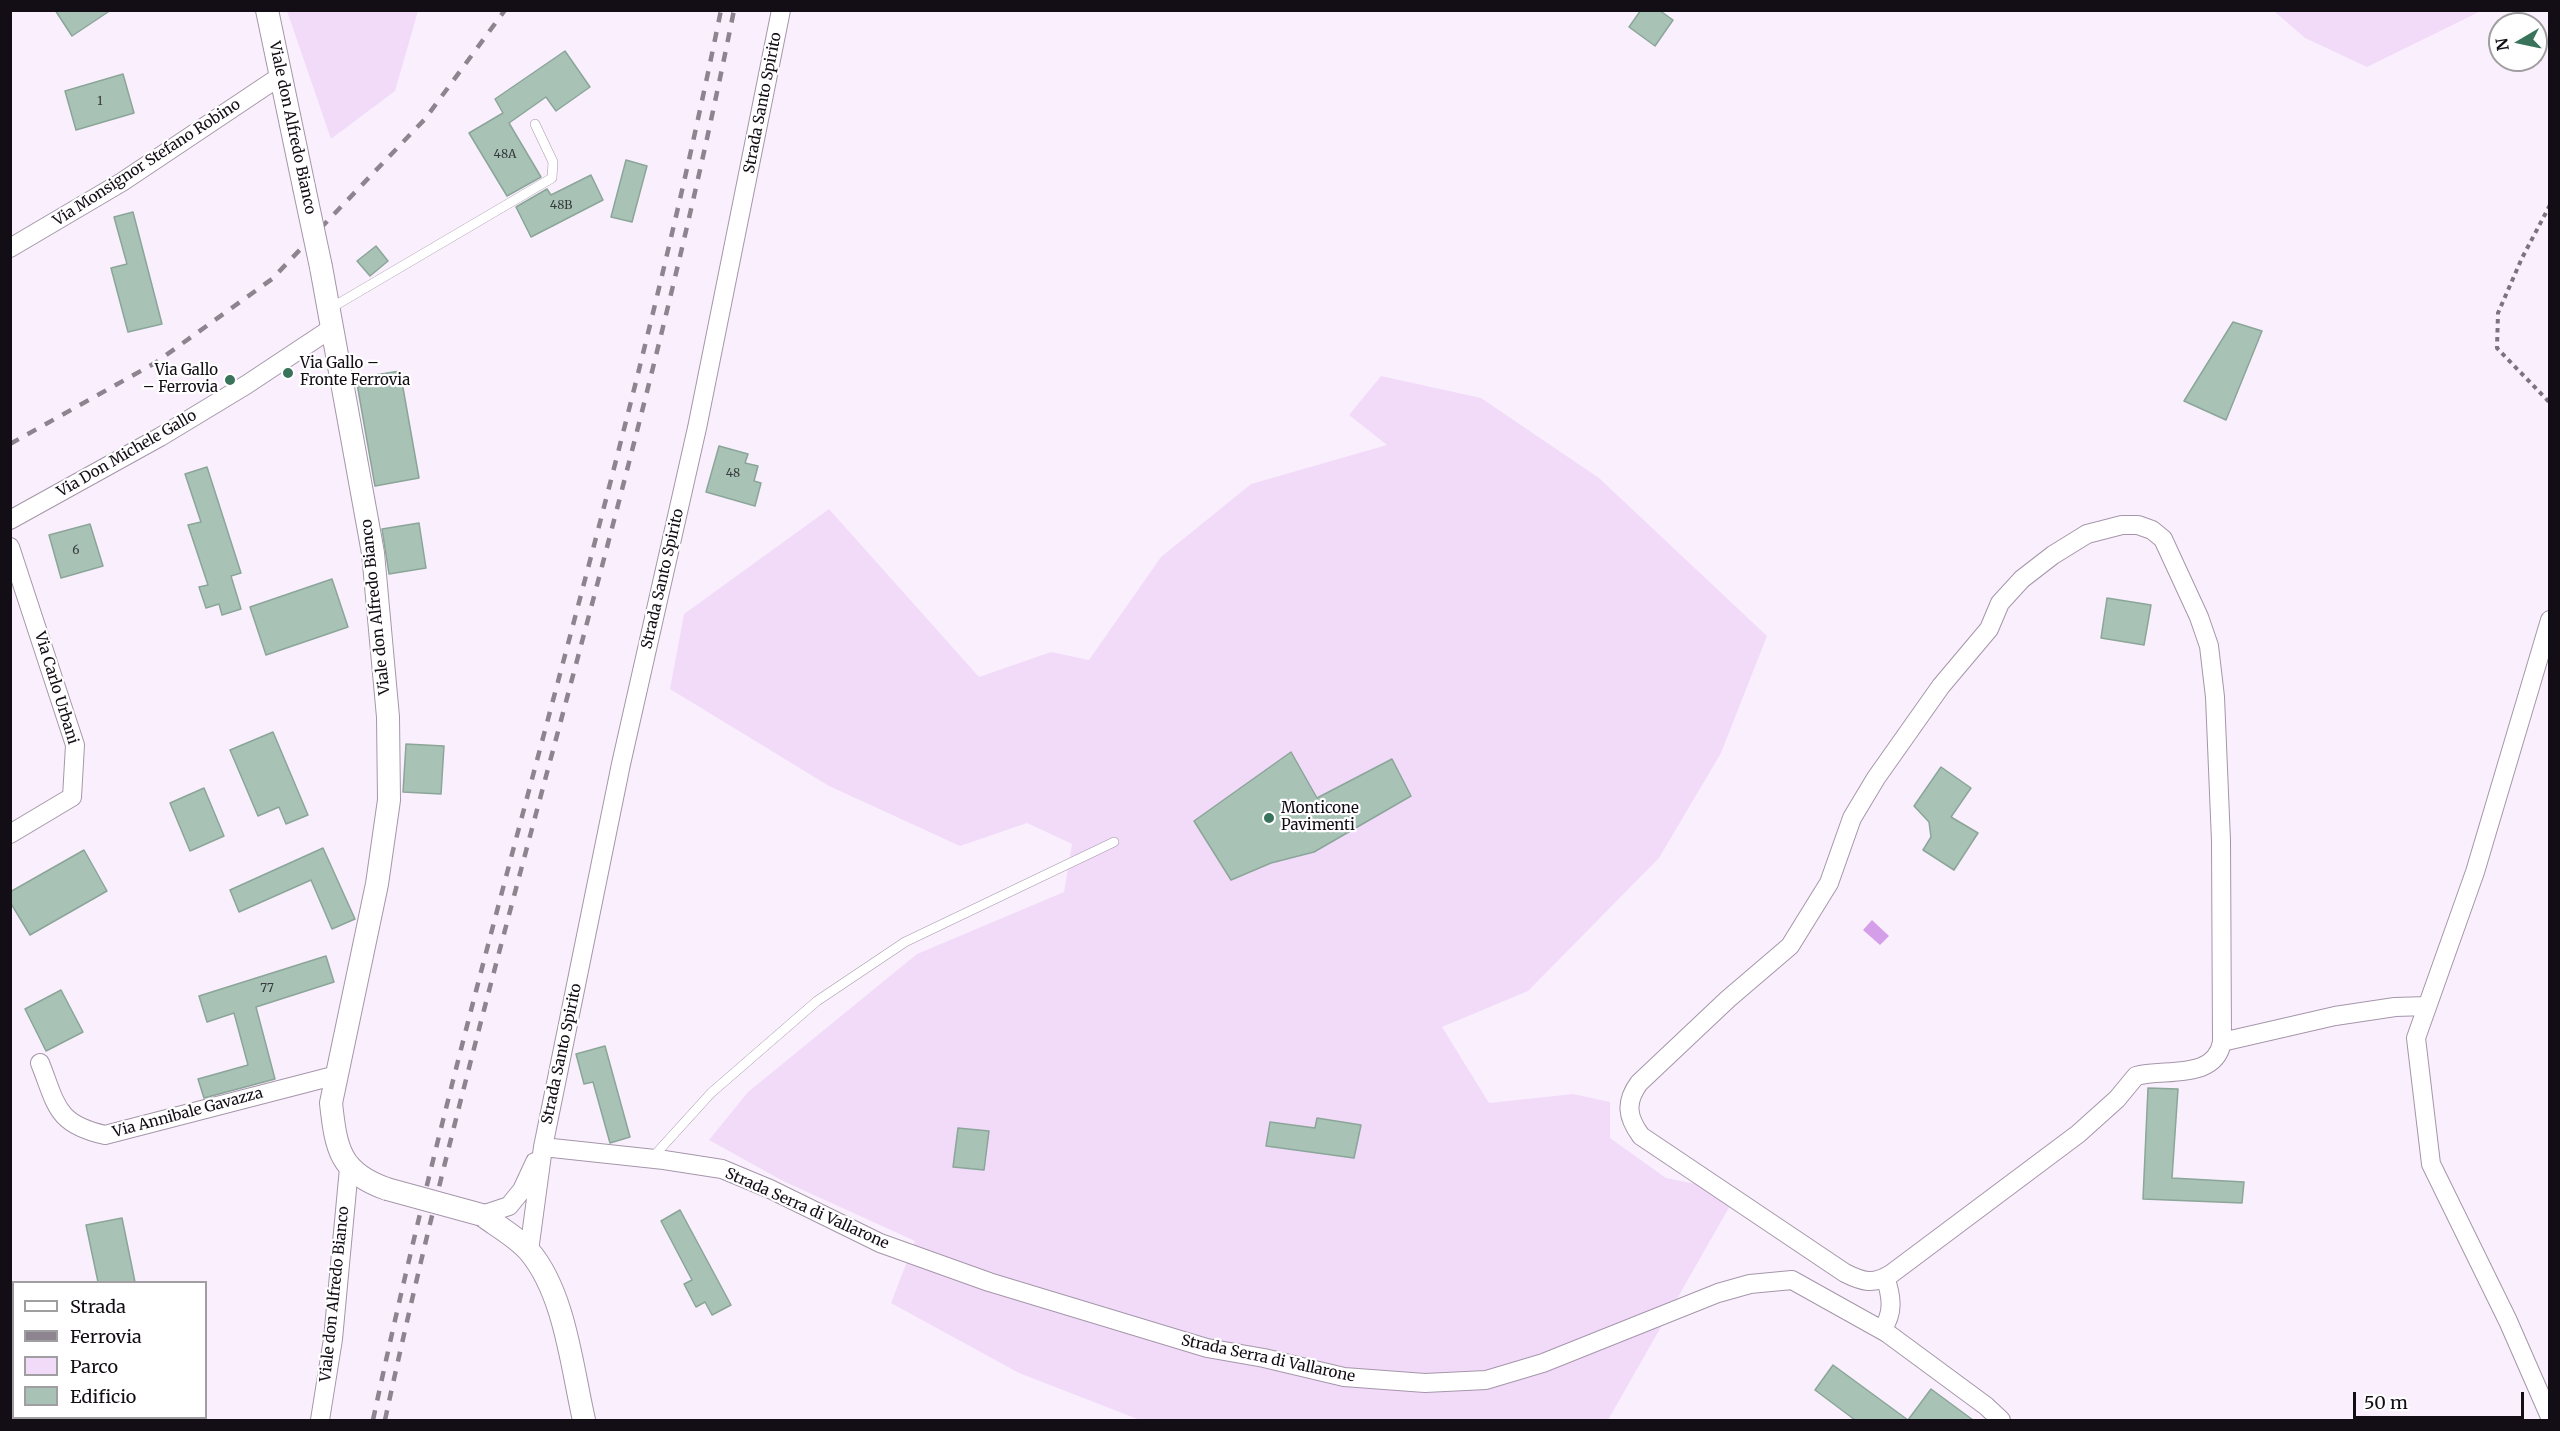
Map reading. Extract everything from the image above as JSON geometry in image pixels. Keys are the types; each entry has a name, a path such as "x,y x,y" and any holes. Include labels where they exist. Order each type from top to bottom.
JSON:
{"street":[{"name":"Viale don Alfredo Bianco","path":"267,10 321,267 373,553 388,717 388,800 376,884 331,1103 334,1135 349,1168 333,1339 320,1420"},
{"name":"Strada Santo Spirito","path":"533,1258 543,1147 621,764 697,428 781,10"},
{"name":"Via Monsignor Stefano Robino","path":"10,248 122,182 282,75"},
{"name":"Via Don Michele Gallo","path":"10,520 160,437 246,385 330,319"},
{"path":"2138,525 2152,530 2163,539 2195,608 2209,646 2215,697 2221,842 2222,1042 2217,1055 2204,1066 2190,1070 2136,1076 2116,1099 2078,1134 1886,1277 1868,1283 1845,1274 1641,1136 1631,1121 1629,1102 1640,1083 1728,999 1790,946 1829,883 1852,818 1876,778 1946,678 1989,629 2000,603 2022,579 2053,555 2087,534 2104,528 2138,525"},
{"name":"Via Carlo Urbani","path":"10,547 75,745 72,797 10,834"},
{"path":"2550,620 2475,872 2416,1038 2431,1164 2508,1321 2550,1417"},
{"path":"2222,1042 2335,1016 2395,1007 2427,1006"},
{"name":"Via Annibale Gavazza","path":"40,1063 57,1107 68,1122 87,1131 105,1135 337,1075"},
{"name":"Strada Santo Spirito","path":"482,1215 509,1206 522,1190 543,1147"},
{"name":"Strada Serra di Vallarone","path":"543,1147 722,1169 770,1189 880,1243 1047,1301 1207,1348 1264,1358 1344,1377 1425,1383 1486,1380 1543,1363 1718,1293 1750,1284 1792,1280 1882,1330 1986,1406 2001,1420"},
{"path":"349,1168 367,1182 482,1215 533,1258 547,1278 563,1324 584,1420"},
{"path":"1882,1330 1888,1322 1891,1305 1886,1277"}],"lane":[{"path":"330,319 552,178 553,162 535,124"},
{"path":"651,1160 711,1093 817,1001 906,942 1114,842"}],"path":[{"path":"2550,205 2522,258 2498,313 2497,348 2550,403"}],"green space":[{"path":"287,11 418,11 395,91 331,139"},
{"path":"2274,11 2481,11 2367,67 2305,38"},
{"path":"1381,376 1481,398 1599,478 1767,636 1721,753 1659,858 1528,991 1442,1027 1489,1103 1573,1094 1610,1102 1610,1138 1666,1178 1701,1185 1731,1204 1608,1420 1140,1420 1019,1373 891,1303 915,1241 783,1181 709,1140 748,1092 917,954 1064,892 1072,844 1027,823 960,846 829,786 670,689 684,614 829,509 979,677 1051,652 1089,660 1161,557 1251,484 1387,445 1349,415"}],"shaded area":[{"path":"1872,920 1889,936 1880,945 1863,930"}],"building":[{"path":"55,10 111,10 72,36"},
{"path":"1641,10 1659,10 1673,20 1655,46 1629,27"},
{"path":"565,51 590,87 556,111 546,97 509,123 541,177 507,196 469,133 503,113 495,99"},
{"path":"123,74 134,113 76,130 65,91"},
{"path":"626,160 647,166 632,222 611,217"},
{"path":"591,175 603,200 531,237 516,207 547,189 551,195"},
{"path":"133,212 162,324 128,332 111,268 127,264 114,217"},
{"path":"376,246 388,261 370,276 357,261"},
{"path":"2233,322 2262,331 2226,420 2184,401"},
{"path":"400,371 419,478 375,486 356,378"},
{"path":"719,446 748,454 745,463 758,466 754,481 761,483 755,506 706,492"},
{"path":"207,467 241,573 231,576 241,609 222,615 219,604 206,608 199,587 208,585 188,525 201,522 185,474"},
{"path":"419,523 426,568 389,574 382,529"},
{"path":"90,524 103,566 61,578 49,535"},
{"path":"332,579 348,627 266,655 250,607"},
{"path":"2107,598 2151,605 2144,645 2101,638"},
{"path":"273,732 308,815 286,824 279,807 258,816 230,750"},
{"path":"406,744 444,746 441,794 403,792"},
{"name":"Monticone Pavimenti","path":"1291,752 1317,798 1392,759 1411,796 1314,852 1271,863 1231,880 1194,821"},
{"path":"1941,767 1971,788 1951,817 1978,833 1954,870 1923,850 1931,837 1929,822 1914,806"},
{"path":"204,788 224,836 190,851 170,803"},
{"path":"323,848 355,919 332,929 311,880 239,912 230,890"},
{"path":"84,850 107,891 30,935 10,902 10,892"},
{"path":"326,956 334,982 256,1007 275,1079 204,1098 198,1079 248,1065 234,1013 207,1022 199,996"},
{"path":"61,990 83,1032 46,1051 25,1009"},
{"path":"605,1046 630,1137 610,1143 593,1082 584,1084 576,1054"},
{"path":"2148,1088 2178,1089 2172,1178 2244,1182 2242,1203 2143,1199"},
{"path":"1317,1118 1361,1125 1354,1158 1266,1146 1270,1122 1315,1128"},
{"path":"958,1128 989,1131 984,1170 953,1167"},
{"path":"680,1210 731,1305 712,1315 705,1302 696,1307 684,1284 692,1280 661,1221"},
{"path":"122,1218 135,1281 98,1281 86,1225"},
{"path":"1833,1365 1908,1420 1855,1420 1815,1390"},
{"path":"1931,1389 1973,1420 1908,1420"}],"railway":[{"path":"10,444 155,363 272,279 425,119 505,10"},
{"path":"373,1420 456,1067 640,364 683,188 721,10"},
{"path":"385,1420 425,1243 469,1067 654,365 696,188 734,10"}],"place":[{"name":"Via Gallo – Fronte Ferrovia","path":"288,373"},
{"name":"Via Gallo – Ferrovia","path":"230,380"},
{"name":"Monticone Pavimenti","path":"1269,818"}]}
